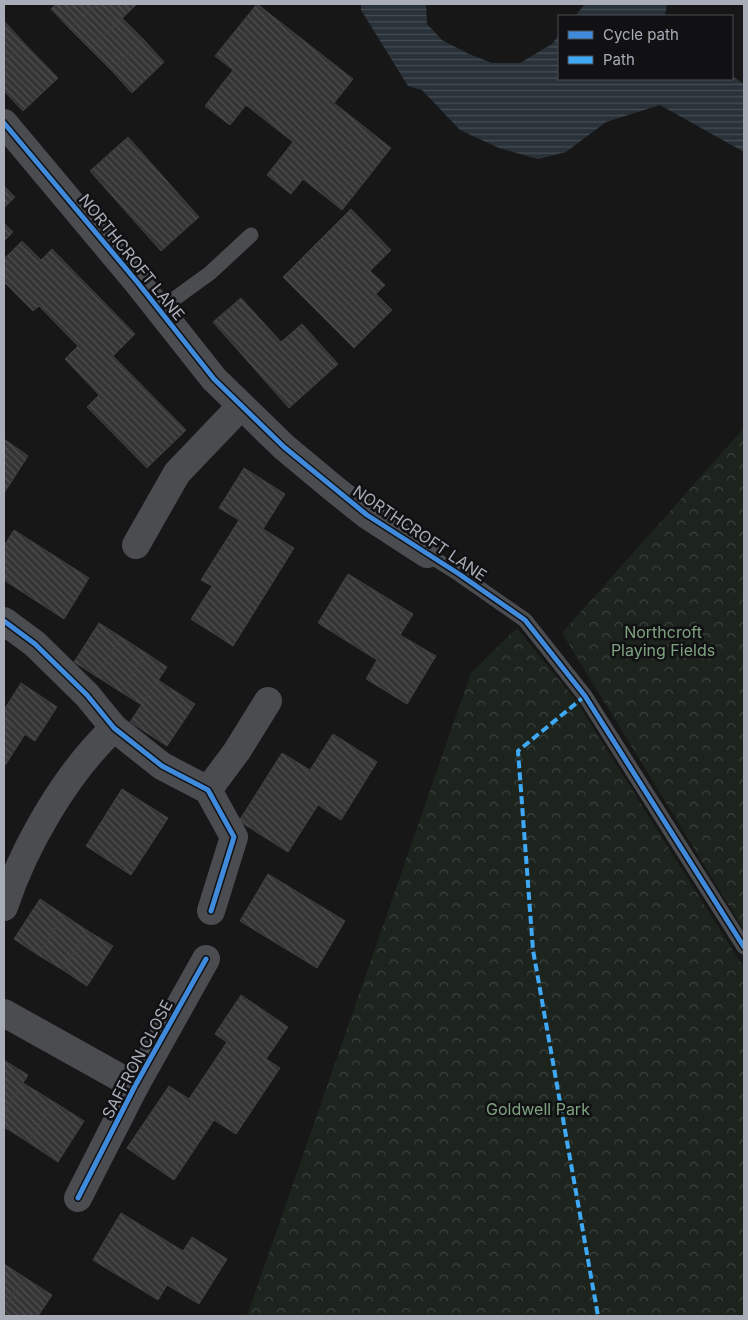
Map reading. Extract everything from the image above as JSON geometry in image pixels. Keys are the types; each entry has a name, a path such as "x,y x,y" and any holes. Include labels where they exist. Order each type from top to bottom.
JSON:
{"street":[{"name":"NORTHCROFT LANE","path":"4,123 132,276 214,379 284,447 353,504 427,554"},
{"path":"136,545 177,473 242,406"},
{"path":"4,621 35,644 87,696 114,728 162,766 208,790 234,837 211,911"},
{"path":"208,790 237,751 268,701"},
{"path":"4,907 11,885 68,780 96,745 114,728"},
{"name":"SAFFRON CLOSE","path":"78,1198 135,1086 206,959"},
{"name":"SAFFRON CLOSE","path":"4,1013 135,1086"}],"lane":[{"path":"159,310 210,273 251,235"},
{"name":"NORTHCROFT LANE","path":"427,554 460,574 526,620 586,696 744,947"}],"green space":[{"name":"Northcroft Playing Fields","path":"744,428 744,930 562,633"},
{"name":"Goldwell Park","path":"517,628 577,702 744,968 744,1316 247,1316 471,673"}],"shaded area":[{"path":"361,4 426,4 427,24 442,40 492,63 520,63 552,44 558,36 558,80 733,80 733,77 744,84 744,152 660,105 606,122 566,152 538,159 499,148 460,130 422,90 408,86 361,10"},
{"path":"585,4 667,4 665,15 576,15"}],"building":[{"path":"56,4 97,4 70,29 51,9"},
{"path":"97,4 137,4 90,49 70,29"},
{"path":"257,4 353,79 334,103 391,148 342,210 303,179 291,194 267,175 293,142 246,105 230,125 205,106 233,70 215,56"},
{"path":"122,18 143,39 111,70 90,49"},
{"path":"4,21 24,43 4,62"},
{"path":"143,39 164,62 132,93 111,70"},
{"path":"24,43 58,78 23,111 4,91 4,62"},
{"path":"128,137 199,217 161,251 90,171"},
{"path":"4,186 15,197 4,208"},
{"path":"351,209 391,250 370,271 385,285 376,294 392,310 354,348 283,277"},
{"path":"4,223 13,232 4,241"},
{"path":"22,241 41,260 52,249 135,334 113,356 186,430 147,468 87,407 99,395 65,359 78,346 39,306 33,311 4,282 4,259"},
{"path":"241,298 281,342 302,324 338,364 289,408 213,322"},
{"path":"4,439 28,456 4,493"},
{"path":"244,468 285,494 263,529 294,548 233,646 191,619 212,586 201,580 239,520 219,508"},
{"path":"14,530 89,578 64,619 4,580 4,546"},
{"path":"348,574 413,614 400,635 436,656 407,704 366,679 377,660 318,623"},
{"path":"99,623 121,637 96,676 74,662"},
{"path":"121,637 146,653 121,692 96,676"},
{"path":"146,653 167,667 142,705 121,692"},
{"path":"158,680 195,704 167,746 130,722"},
{"path":"21,683 57,707 35,741 4,721 4,710"},
{"path":"4,721 25,734 6,764 4,763"},
{"path":"333,734 377,762 341,820 318,805 288,852 239,821 282,753 310,770"},
{"path":"122,789 168,818 131,875 86,846"},
{"path":"268,874 345,921 317,968 240,921"},
{"path":"40,899 64,915 38,955 14,939"},
{"path":"64,915 88,931 63,970 38,955"},
{"path":"88,931 113,946 87,986 63,970"},
{"path":"241,995 288,1027 266,1059 280,1068 236,1134 214,1120 174,1180 127,1148 169,1086 189,1099 227,1042 215,1034"},
{"path":"5,1061 28,1075 4,1113 4,1064"},
{"path":"23,1083 54,1102 28,1142 4,1127 4,1113"},
{"path":"54,1102 84,1121 58,1162 28,1142"},
{"path":"121,1213 183,1251 192,1237 227,1259 199,1304 167,1285 158,1300 93,1260"},
{"path":"4,1264 24,1277 4,1309"},
{"path":"24,1277 52,1295 38,1316 4,1316 4,1309"}],"marked path":[{"path":"585,696 518,751 533,950 598,1316"}],"cycle path":[{"path":"4,123 138,283 214,379 284,447 367,515 459,574 525,620 585,696 744,947"},
{"path":"4,621 35,644 87,695 114,728 162,766 208,790 234,837 211,911"},
{"path":"78,1198 135,1086 206,959"}]}
